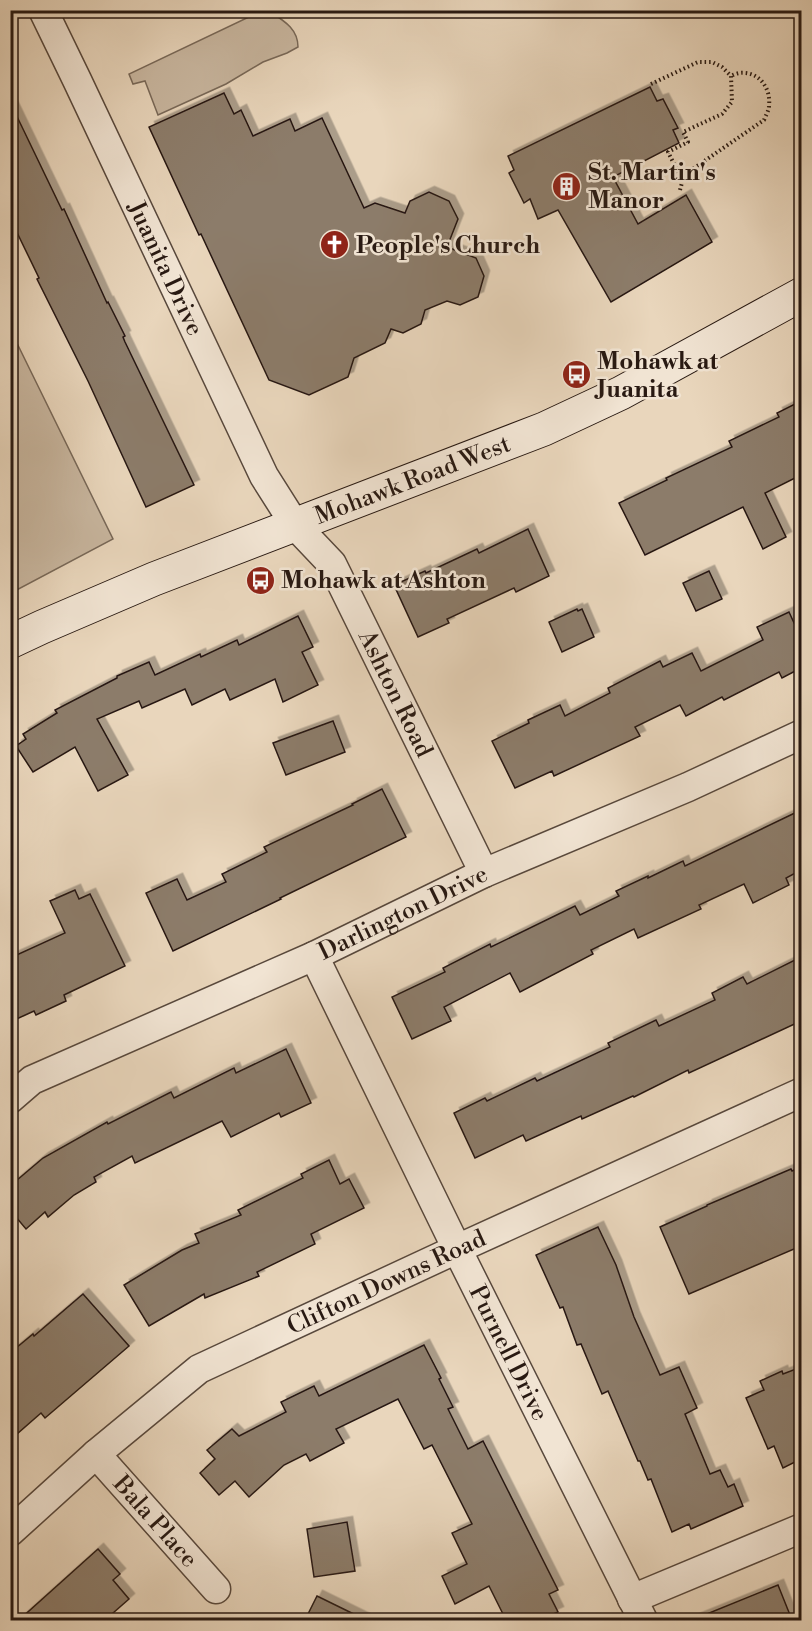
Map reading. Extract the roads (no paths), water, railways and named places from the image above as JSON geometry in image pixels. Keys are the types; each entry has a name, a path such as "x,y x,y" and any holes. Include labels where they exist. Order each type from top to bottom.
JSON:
{"main road":[{"name":"Mohawk Road West","path":"10,642 154,579 544,429 621,393 801,294"}],"street":[{"name":"Juanita Drive","path":"43,10 264,476 295,525"},
{"name":"Ashton Road","path":"295,525 332,564 484,873"},
{"name":"Darlington Drive","path":"10,1099 32,1080 314,956 484,873 688,787 801,734"},
{"name":"Purnell Drive","path":"314,956 457,1249 638,1610"},
{"name":"Clifton Downs Road","path":"10,1532 96,1454 199,1369 801,1092"},
{"name":"Bala Place","path":"96,1454 216,1589"},
{"path":"638,1610 801,1528"}],"place":[{"name":"St. Martin's Manor","path":"567,186"},
{"name":"People's Church","path":"335,245"},
{"name":"Mohawk at Juanita","path":"576,375"},
{"name":"Mohawk at Ashton","path":"260,580"}]}
